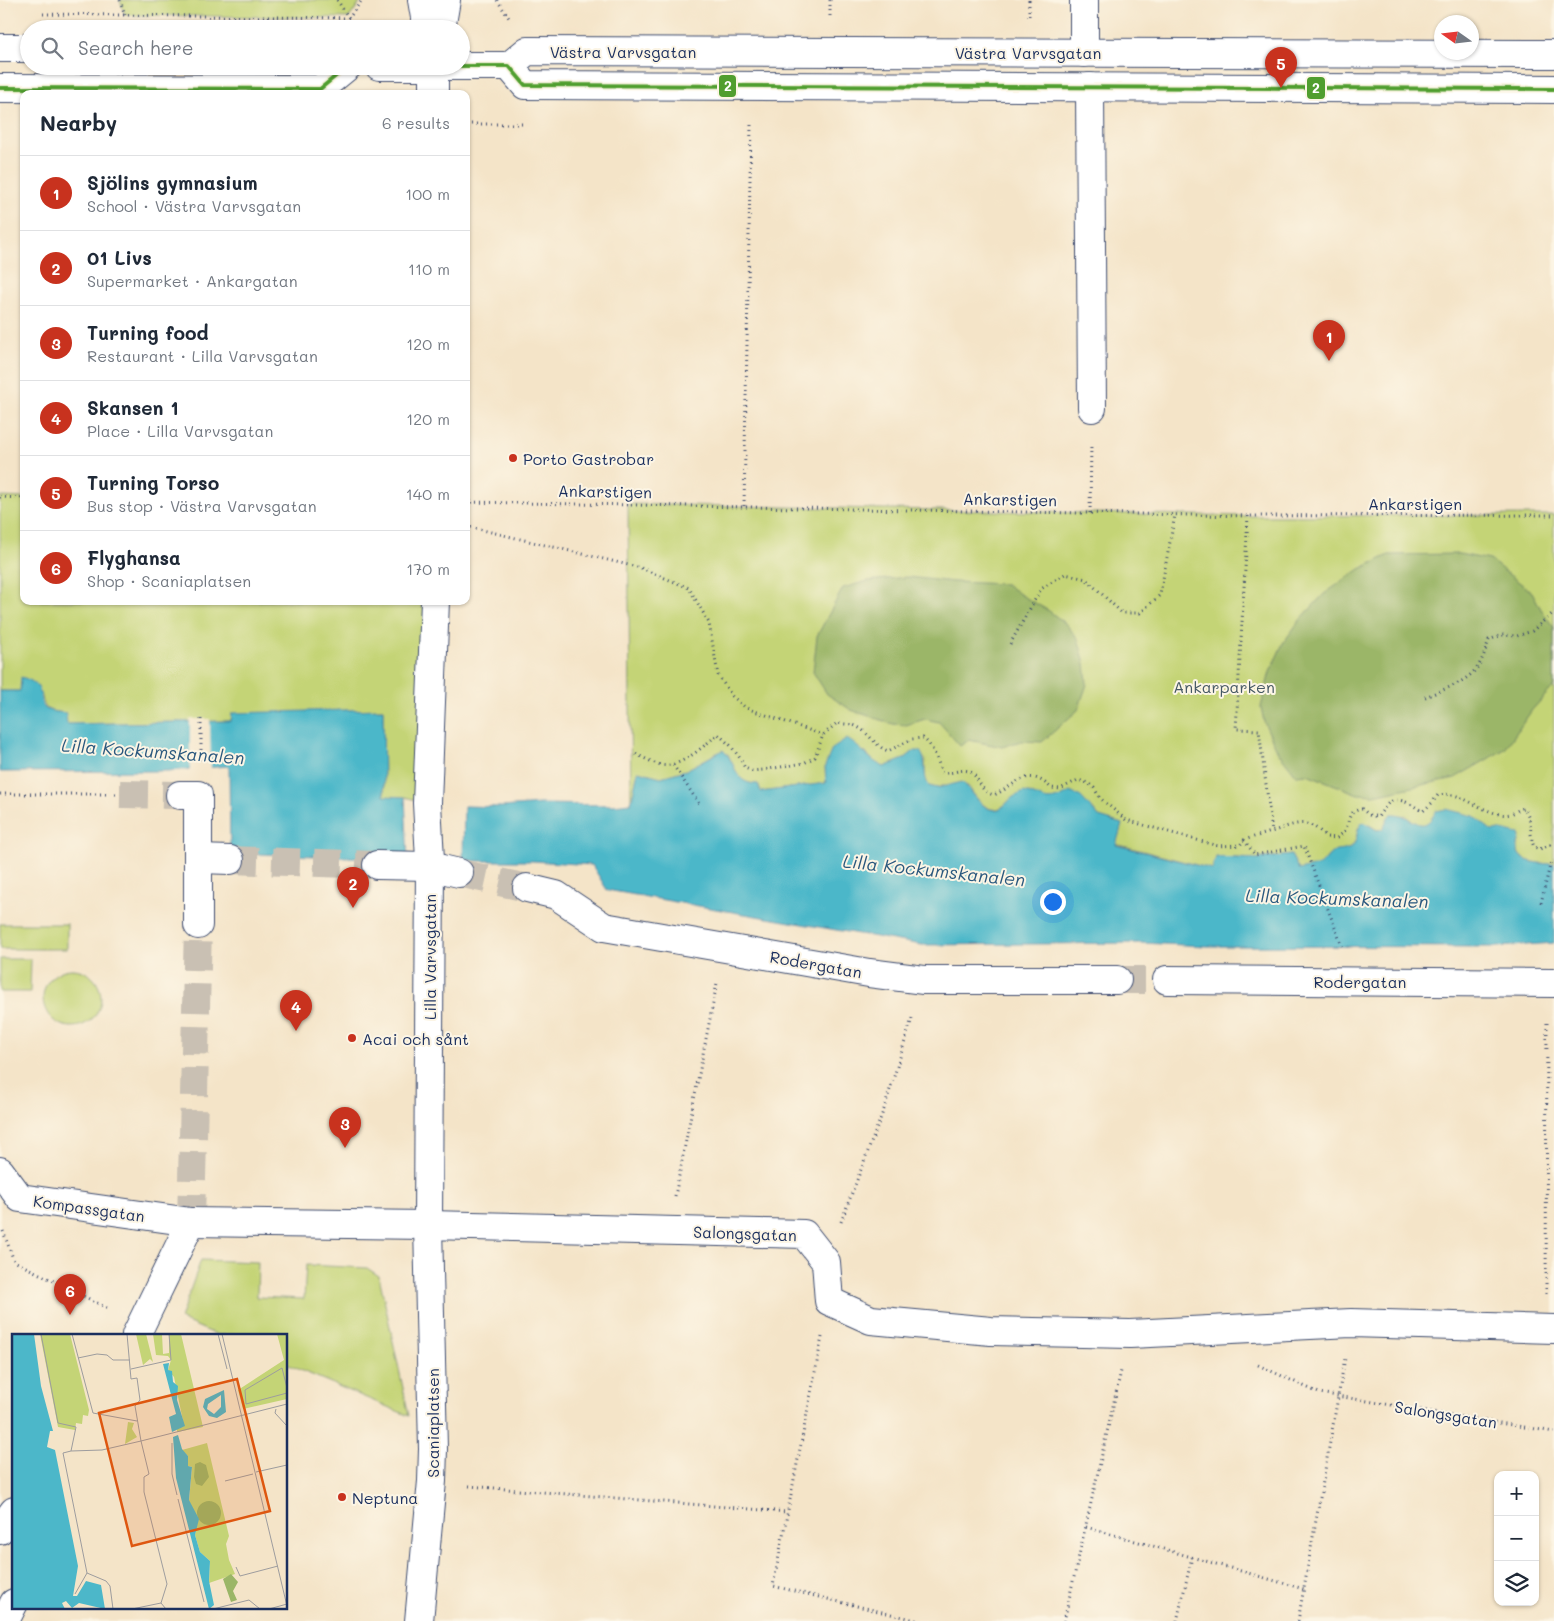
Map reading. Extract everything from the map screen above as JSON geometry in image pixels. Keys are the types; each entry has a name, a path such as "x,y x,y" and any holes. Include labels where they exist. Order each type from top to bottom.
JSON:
{"street":[{"path":"422,0 425,20"},
{"path":"443,20 446,0"},
{"path":"1084,0 1084,53"},
{"path":"0,48 20,48"},
{"name":"Västra Varvsgatan","path":"1554,54 527,50 509,66 525,85 1554,88"},
{"path":"470,66 509,66"},
{"path":"0,88 320,89 337,75"},
{"path":"434,75 434,90"},
{"path":"1090,87 1092,408"},
{"name":"Lilla Varvsgatan","path":"428,1225 430,863 428,815 435,605"},
{"path":"180,795 198,795 198,925"},
{"path":"199,859 230,860"},
{"path":"377,865 430,863 459,873"},
{"name":"Rodergatan","path":"527,888 556,896 604,927 869,973 924,980 1117,980"},
{"name":"Rodergatan","path":"1167,980 1551,983"},
{"name":"Kompassgatan","path":"5,1178 20,1198 191,1222"},
{"path":"138,1330 191,1222 428,1225"},
{"name":"Salongsgatan","path":"428,1225 804,1234 826,1262"},
{"name":"Scaniaplatsen","path":"419,1621 432,1481 433,1449 428,1225"},
{"path":"826,1262 829,1300 871,1320 990,1331 1130,1334 1351,1323 1550,1329"},
{"path":"0,1530 12,1514"},
{"path":"5,1621 12,1607"}],"path":[{"path":"120,0 125,15"},
{"path":"337,0 349,18"},
{"path":"349,18 362,0"},
{"path":"830,0 830,18"},
{"path":"1028,19 1029,0"},
{"path":"38,14 349,18"},
{"path":"744,506 751,125"},
{"path":"1090,513 1092,408"},
{"path":"0,498 20,498"},
{"name":"Ankarstigen","path":"470,502 1248,516 1554,515"},
{"path":"1010,644 1041,589 1064,574 1086,579 1122,613 1140,613 1160,595 1175,515"},
{"path":"1248,516 1236,729 1259,730 1272,831"},
{"path":"470,527 641,568 689,588 709,623 718,675 732,696 746,708 823,735"},
{"path":"1426,697 1462,680 1472,673 1480,664 1489,640 1502,635 1517,636 1532,631 1554,612"},
{"path":"200,767 201,715"},
{"path":"636,754 662,765 673,765 690,756 718,734 740,758 745,768 752,771 804,763 815,757 823,735 837,723 854,725 881,748 888,751 912,739 923,738 930,744 939,762 941,772 945,774 962,770 971,773 986,792 994,795 1021,779 1033,777 1042,780 1050,788 1060,789 1078,780 1088,783 1094,788 1100,798 1126,820 1218,846 1240,845 1244,840 1292,823 1304,823 1318,828 1326,837 1337,838 1345,831 1350,815 1355,811 1362,810 1369,816 1378,817 1388,802 1397,800 1410,803 1416,809 1423,811 1432,804 1438,795 1448,794 1458,796 1492,812 1510,814 1524,808 1530,817 1531,839 1534,847 1540,849 1550,845 1554,847"},
{"path":"673,765 700,805"},
{"path":"0,794 120,794"},
{"path":"1244,840 1256,855 1304,846 1343,948"},
{"path":"1541,903 1551,861"},
{"path":"668,1230 724,948"},
{"path":"826,1262 884,1109 924,980"},
{"path":"1550,1329 1551,983"},
{"path":"5,1178 3,1231 14,1261 138,1330"},
{"path":"829,1300 773,1586 920,1621"},
{"path":"1298,1621 1351,1323"},
{"path":"1064,1621 1130,1334"},
{"name":"Salongsgatan","path":"1257,1364 1319,1393 1554,1432"},
{"path":"432,1481 463,1486 787,1512"},
{"path":"1086,1527 1304,1589"},
{"path":"1177,1621 1192,1557"},
{"path":"888,1621 890,1614"}],"green space":[{"path":"120,0 362,0 349,18 125,15"},
{"path":"0,497 20,498 20,605 435,605 427,803 405,797 384,797 383,709 232,714 231,721 66,724 66,713 49,710 44,706 42,696 20,691 0,691"},
{"name":"Ankarparken","path":"628,504 1248,516 1554,515 1554,864 1532,862 1522,858 1518,848 1520,837 1501,830 1492,831 1474,816 1436,812 1429,822 1422,825 1405,815 1387,819 1383,829 1377,830 1368,824 1358,828 1355,842 1349,848 1330,855 1322,864 1314,867 1299,870 1291,855 1256,859 1216,857 1212,869 1116,844 1122,824 1099,817 1092,808 1060,798 1051,800 1041,799 1030,793 1014,797 1002,807 991,809 982,804 968,786 944,785 937,788 929,786 925,779 925,759 914,751 904,759 884,767 875,763 865,752 825,766 826,783 761,792 758,784 741,779 735,771 728,754 717,753 686,770 661,777 638,771 631,803"},
{"path":"1459,554 1490,560 1532,592 1554,628 1554,686 1532,710 1505,749 1455,778 1374,795 1358,794 1307,774 1296,775 1278,752 1264,722 1261,707 1270,672 1283,643 1300,620 1324,594 1360,569 1389,555"},
{"path":"907,577 954,582 1006,584 1066,624 1078,639 1085,663 1087,684 1078,710 1042,742 1021,741 1002,747 969,740 960,746 939,722 925,719 906,725 893,724 851,710 827,694 813,672 817,636 843,588 868,581"},
{"path":"0,924 67,924 67,949 0,949"},
{"path":"0,959 31,959 30,992 0,992"},
{"path":"72,969 83,971 96,982 101,998 99,1009 88,1022 72,1027 61,1025 48,1014 43,998 45,987 56,974"},
{"path":"201,1260 258,1262 257,1297 304,1299 306,1265 367,1268 379,1276 409,1416 288,1365 288,1334 215,1334 180,1319"}],"water":[{"name":"Lilla Kockumskanalen","path":"21,677 36,684 43,706 46,709 66,713 67,724 231,721 232,713 383,709 384,796 405,797 408,861 230,853 229,766 168,771 0,772 0,691 20,691"},
{"name":"Lilla Kockumskanalen","path":"847,739 884,767 904,759 914,751 920,751 923,756 925,777 929,786 937,788 962,782 989,809 1001,808 1013,797 1024,792 1051,800 1070,792 1081,797 1099,817 1122,824 1116,845 1212,869 1216,857 1256,859 1291,855 1299,870 1314,866 1322,863 1333,852 1352,847 1363,822 1377,830 1382,829 1391,814 1399,814 1421,824 1431,819 1436,811 1446,809 1474,816 1492,831 1501,830 1519,834 1518,848 1522,858 1532,862 1554,864 1554,943 1498,947 1207,946 1141,943 922,945 607,890 592,865 463,859 464,806 502,807 540,804 613,805 631,803 638,771 661,777 686,770 723,750 728,755 740,777 744,781 758,784 761,792 826,783 825,766 832,749"}],"pier":[{"path":"190,719 210,719 211,770 190,772"}],"tunnel":[{"path":"120,794 180,795"},
{"path":"230,860 377,865"},
{"path":"459,873 527,888"},
{"path":"191,1222 198,925"},
{"path":"1117,980 1167,980"}],"transit line":[{"name":"2","path":"470,66 509,66 525,85 1554,89"},
{"name":"2","path":"0,88 320,89 337,75"}],"place":[{"name":"Turning Torso","path":"1281,88"},
{"name":"Sjölins gymnasium","path":"1329,361"},
{"name":"Porto Gastrobar","path":"513,458"},
{"name":"01 Livs","path":"353,908"},
{"name":"Skansen 1","path":"296,1031"},
{"name":"Acai och sånt","path":"352,1038"},
{"name":"Turning food","path":"345,1148"},
{"name":"Flyghansa","path":"70,1315"},
{"name":"Neptuna","path":"342,1497"}]}
